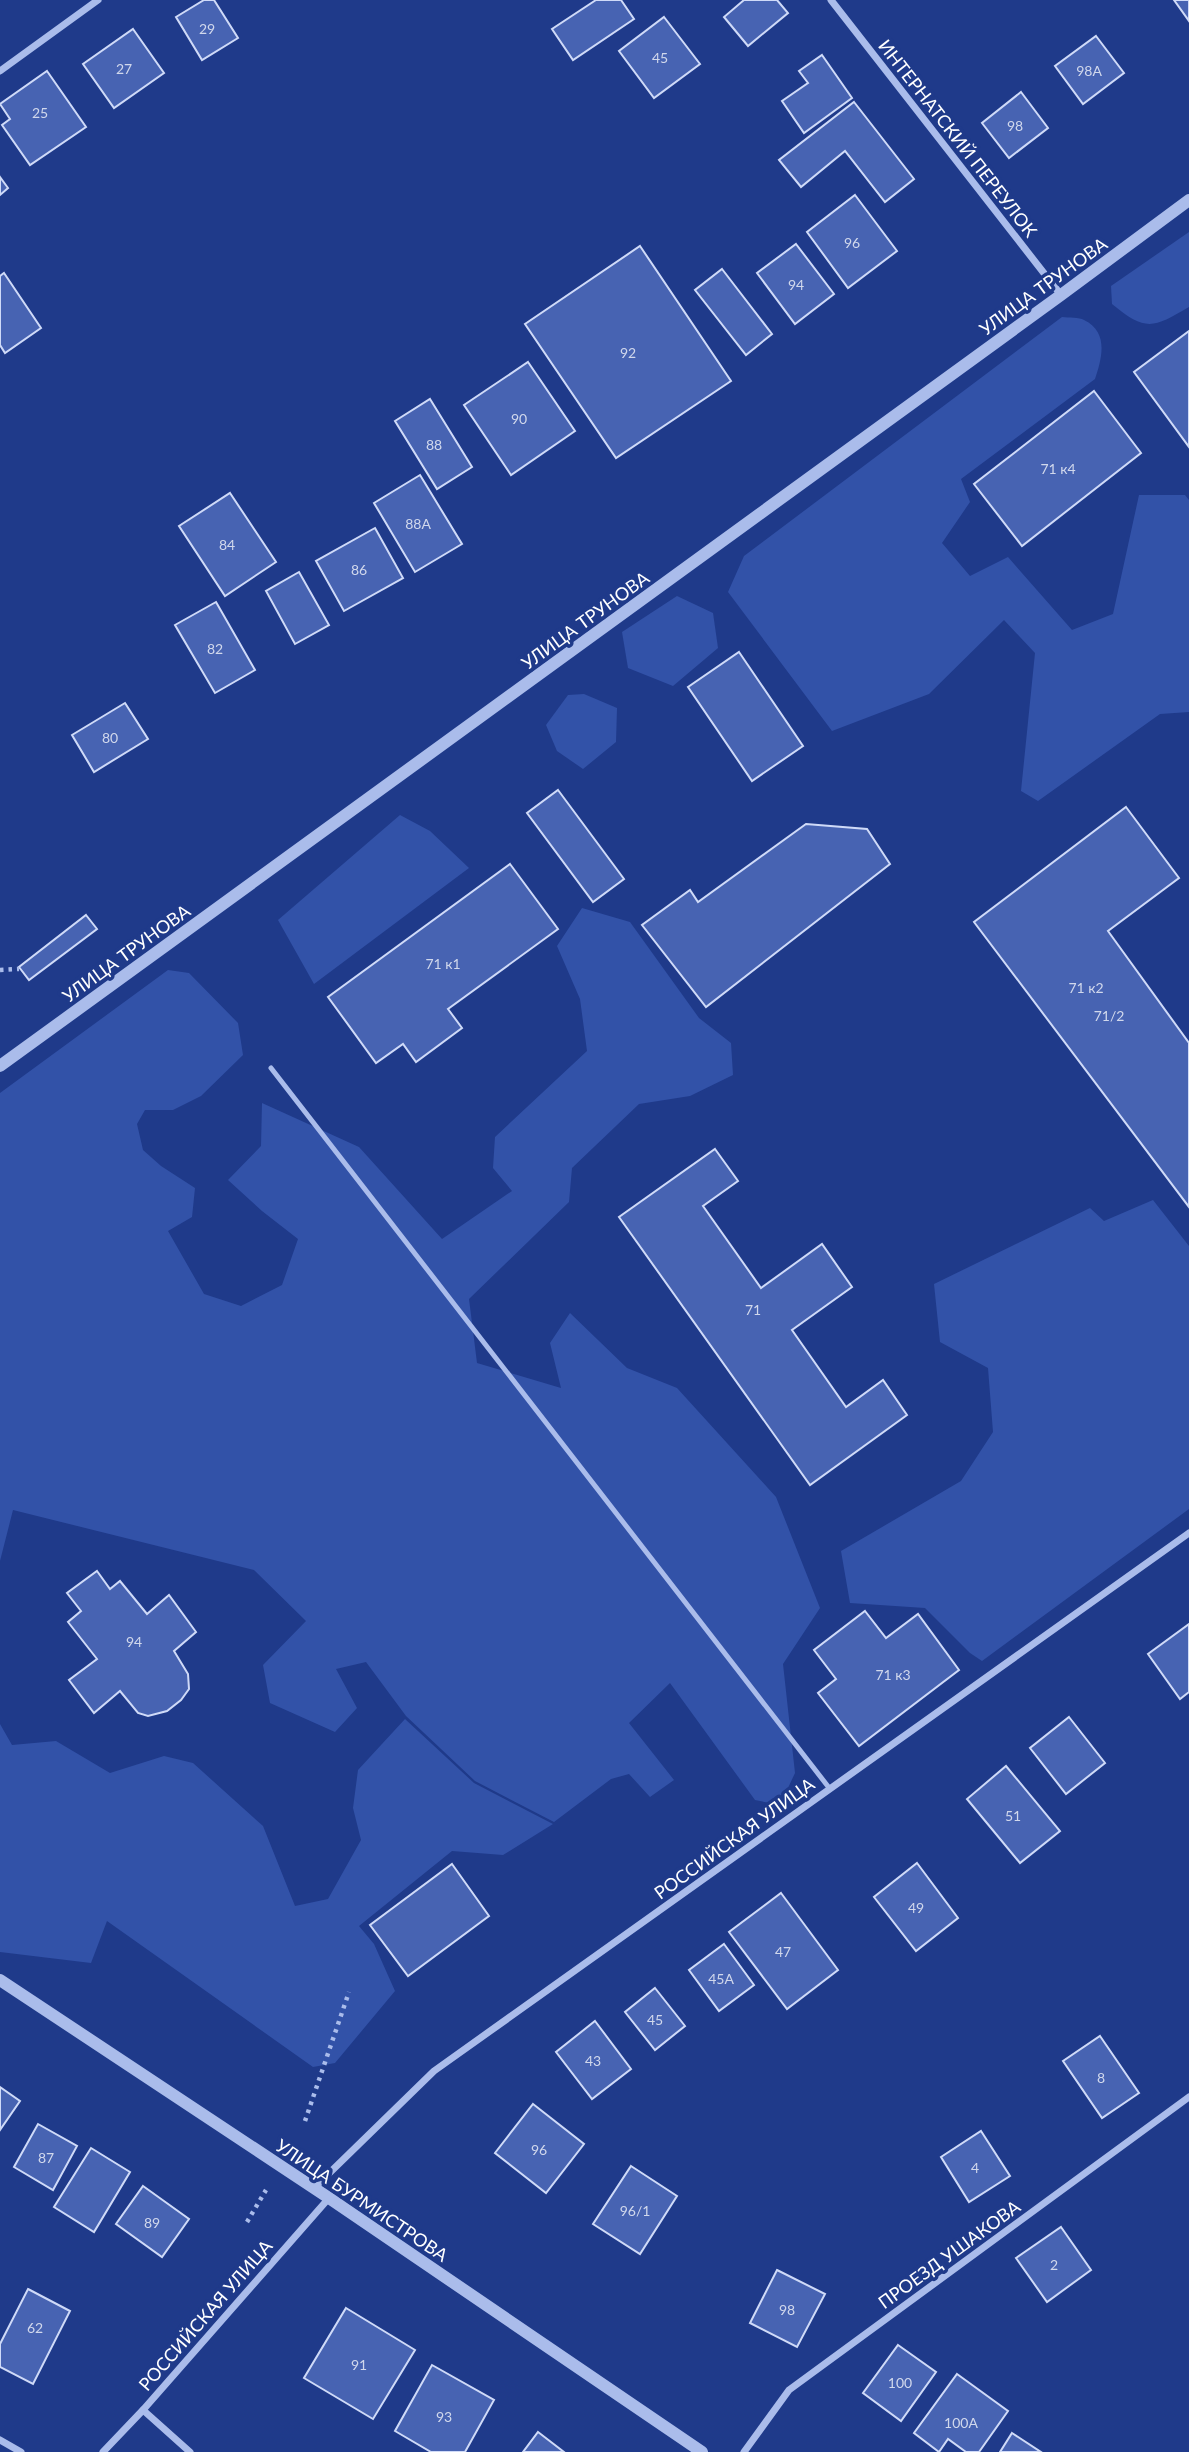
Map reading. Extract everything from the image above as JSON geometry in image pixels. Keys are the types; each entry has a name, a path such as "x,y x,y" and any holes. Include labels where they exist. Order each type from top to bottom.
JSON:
{"street":[{"path":"0,71 99,0"},
{"name":"ИНТЕРНАТСКИЙ ПЕРЕУЛОК","path":"831,0 1061,296"},
{"name":"УЛИЦА ТРУНОВА","path":"0,1066 1061,296 1189,200"},
{"name":"РОССИЙСКАЯ УЛИЦА","path":"314,2188 434,2071 1189,1533"},
{"name":"УЛИЦА БУРМИСТРОВА","path":"0,1980 329,2198 702,2452"},
{"name":"ПРОЕЗД УШАКОВА","path":"744,2452 789,2390 1189,2097"},
{"name":"РОССИЙСКАЯ УЛИЦА","path":"103,2452 329,2198"},
{"path":"143,2410 190,2452"},
{"path":"0,2440 21,2452"}],"lane":[{"path":"271,1068 830,1789"}],"path":[{"path":"0,970 19,969"},
{"path":"305,2121 349,1992"},
{"path":"247,2221 270,2182"}],"shaded area":[{"path":"1189,232 1189,307 1158,323 1150,324 1133,319 1112,304 1111,286"},
{"path":"1062,317 1082,319 1097,331 1101,354 1095,379 961,479 970,502 942,543 970,576 1008,557 1072,630 1113,614 1139,495 1185,495 1189,500 1189,712 1160,714 1038,801 1021,791 1035,653 1004,620 929,694 832,731 728,592 744,556"},
{"path":"677,596 713,613 718,648 673,686 628,668 622,632"},
{"path":"584,694 617,708 616,742 583,769 557,751 546,725 568,695"},
{"path":"400,815 430,831 469,868 314,984 278,920"},
{"path":"582,908 630,922 699,1018 731,1043 733,1075 690,1096 639,1104 572,1168 569,1202 469,1299 477,1363 561,1388 550,1343 570,1313 627,1368 677,1388 776,1497 820,1608 783,1664 795,1773 780,1805 755,1800 670,1683 629,1723 674,1780 650,1797 629,1774 611,1779 554,1822 475,1781 406,1716 366,1662 336,1669 357,1708 335,1732 270,1703 263,1665 306,1621 254,1570 13,1510 0,1561 0,1093 168,970 189,973 238,1023 243,1055 201,1096 173,1110 145,1110 137,1124 143,1150 161,1166 195,1188 192,1217 168,1231 204,1294 241,1306 282,1285 298,1239 228,1180 261,1146 262,1103 359,1147 442,1239 512,1191 493,1168 495,1137 587,1051 580,999 557,946"},
{"path":"1153,1200 1189,1246 1189,1509 982,1661 970,1653 925,1608 850,1603 841,1551 961,1481 993,1432 988,1368 940,1342 934,1284 1090,1208 1104,1221"},
{"path":"405,1719 474,1783 553,1824 503,1855 452,1851 359,1926 374,1944 395,1991 335,2063 313,2067 107,1921 91,1963 0,1952 0,1724 12,1745 56,1741 110,1773 164,1756 193,1763 263,1826 295,1906 328,1899 361,1840 353,1808 358,1770"}],"building":[{"path":"204,0 214,0 238,38 202,60 176,17"},
{"path":"596,0 621,0 634,19 573,60 552,29"},
{"path":"744,0 777,0 788,13 748,46 724,17"},
{"path":"1174,0 1189,0 1189,21"},
{"path":"664,17 700,64 654,98 619,51"},
{"path":"133,29 164,73 114,108 83,64"},
{"path":"1096,36 1124,73 1083,104 1055,66"},
{"path":"822,55 852,98 804,133 782,101 808,83 799,71"},
{"path":"47,71 86,127 30,165 2,125 10,119 0,104"},
{"path":"1021,92 1048,128 1009,158 982,123"},
{"path":"854,102 914,179 885,202 845,151 801,187 779,160"},
{"path":"0,177 8,188 0,195"},
{"path":"855,195 897,251 848,288 807,232"},
{"path":"796,244 834,294 795,324 757,273"},
{"path":"640,246 731,381 616,458 525,324"},
{"path":"722,269 772,334 746,355 695,290"},
{"path":"4,273 41,328 5,353 0,345 0,276"},
{"path":"1189,331 1189,447 1134,372"},
{"path":"528,362 575,431 511,475 464,405"},
{"path":"1094,391 1141,453 1022,546 974,484"},
{"path":"430,399 472,467 437,489 395,421"},
{"path":"420,475 462,544 415,572 374,503"},
{"path":"230,493 276,562 225,596 179,526"},
{"path":"375,528 403,578 344,611 316,561"},
{"path":"299,572 329,625 295,644 266,591"},
{"path":"216,602 255,670 215,693 175,625"},
{"path":"739,652 803,746 752,781 688,687"},
{"path":"125,703 148,739 94,772 72,735"},
{"path":"558,790 624,879 593,902 527,813"},
{"path":"1126,807 1179,878 1108,931 1189,1043 1189,1207 974,922"},
{"path":"806,824 867,829 890,864 706,1007 642,925 690,890 698,902"},
{"path":"510,864 558,929 448,1009 462,1028 416,1062 403,1044 376,1063 328,997"},
{"path":"86,915 97,929 29,980 19,967"},
{"path":"715,1149 738,1181 703,1206 761,1288 822,1244 852,1287 792,1330 846,1407 883,1380 907,1415 810,1485 619,1217"},
{"path":"97,1571 110,1589 120,1581 147,1614 169,1595 196,1632 174,1651 188,1674 189,1689 181,1700 167,1711 148,1716 138,1713 120,1691 94,1713 69,1680 97,1659 68,1622 81,1611 67,1593"},
{"path":"865,1611 886,1638 918,1614 959,1670 859,1746 818,1693 836,1679 814,1650"},
{"path":"1189,1624 1189,1692 1180,1699 1148,1654"},
{"path":"1069,1717 1105,1763 1066,1794 1030,1748"},
{"path":"1006,1766 1060,1831 1020,1863 967,1799"},
{"path":"917,1863 958,1918 916,1951 874,1897"},
{"path":"452,1864 489,1916 408,1976 370,1925"},
{"path":"781,1893 838,1970 787,2009 729,1932"},
{"path":"724,1944 754,1985 719,2011 689,1970"},
{"path":"655,1988 685,2026 655,2050 625,2012"},
{"path":"595,2021 631,2069 592,2099 556,2052"},
{"path":"1100,2036 1139,2093 1102,2118 1063,2061"},
{"path":"0,2087 20,2101 0,2130"},
{"path":"533,2104 584,2144 546,2193 495,2153"},
{"path":"38,2124 77,2146 53,2190 14,2167"},
{"path":"981,2131 1010,2176 969,2202 941,2157"},
{"path":"91,2148 130,2172 94,2232 54,2207"},
{"path":"631,2166 677,2196 640,2254 593,2224"},
{"path":"143,2186 189,2219 162,2257 116,2224"},
{"path":"1061,2227 1091,2270 1047,2302 1016,2258"},
{"path":"777,2270 825,2294 797,2347 750,2323"},
{"path":"28,2289 70,2311 33,2384 0,2367 0,2344"},
{"path":"346,2308 415,2350 373,2419 304,2378"},
{"path":"898,2345 936,2372 901,2421 863,2393"},
{"path":"432,2365 494,2400 465,2452 431,2452 395,2431"},
{"path":"957,2374 1008,2411 979,2452 966,2452 948,2439 939,2452 914,2433"},
{"path":"538,2432 564,2452 523,2452"},
{"path":"1012,2433 1041,2452 1000,2452"}]}
